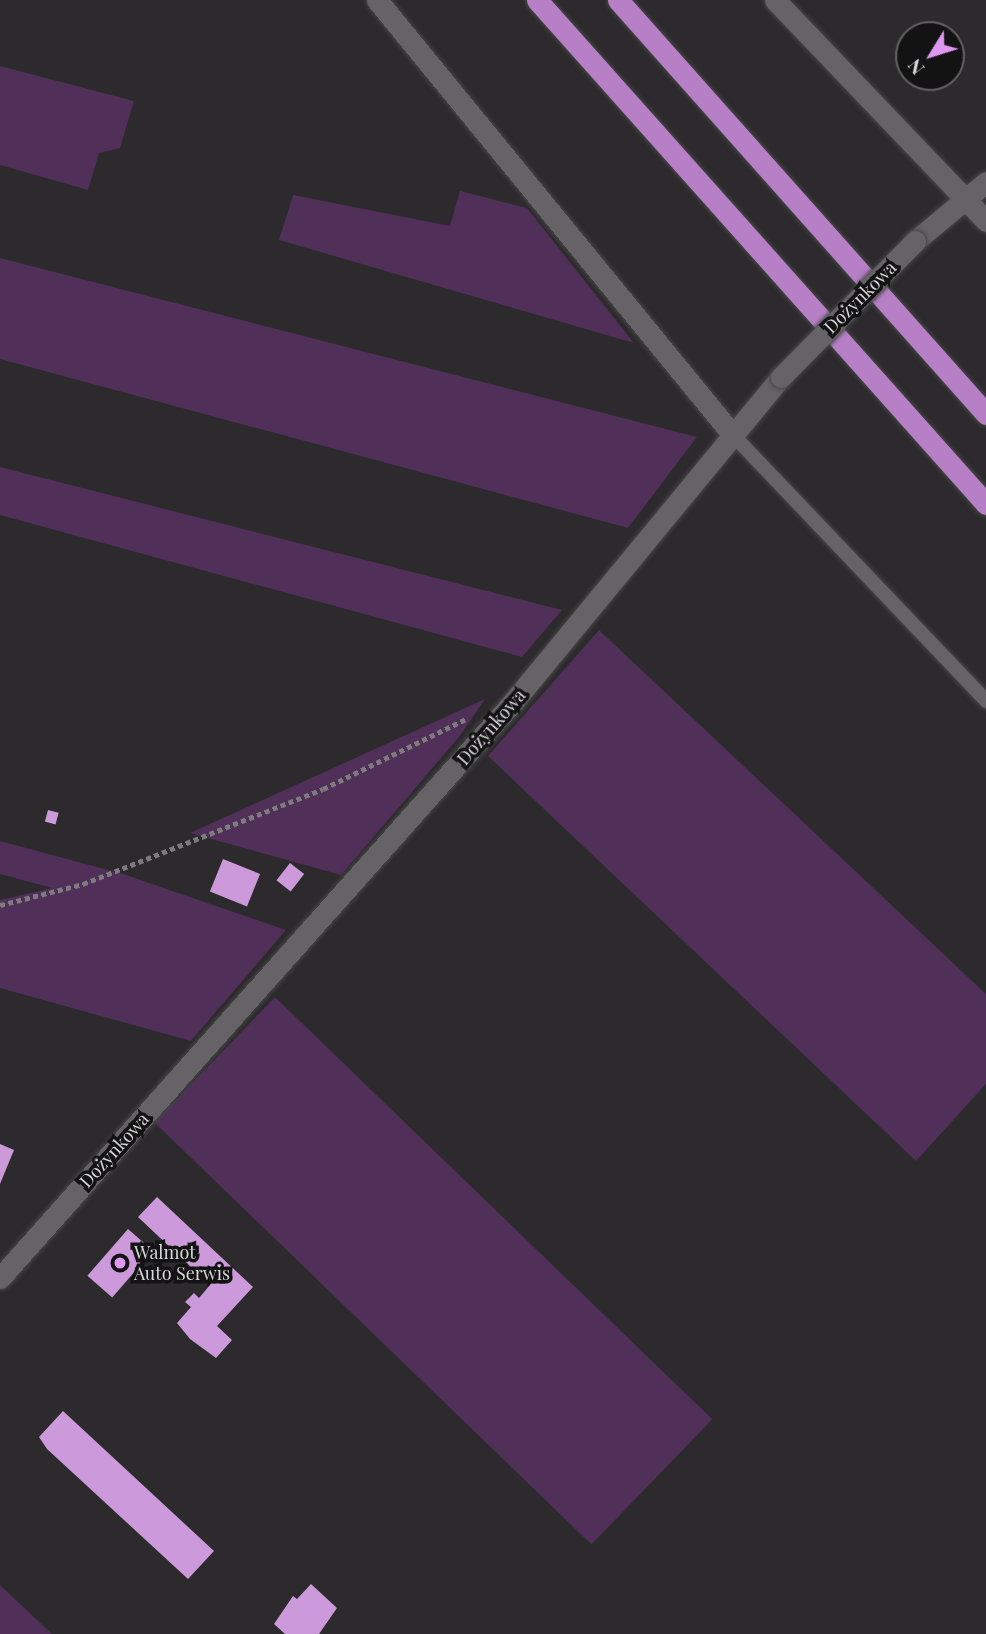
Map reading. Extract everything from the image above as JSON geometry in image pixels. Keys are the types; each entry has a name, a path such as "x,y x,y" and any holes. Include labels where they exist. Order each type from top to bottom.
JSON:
{"highway":[{"path":"537,0 986,504"},
{"path":"618,0 986,414"}],"street":[{"path":"377,0 732,434"},
{"path":"775,0 986,221"},
{"name":"Dożynkowa","path":"0,1278 504,713 780,377 915,240 986,181"}],"lane":[{"path":"732,434 986,701"}],"path":[{"path":"0,905 83,884 323,789 475,716"}],"shaded area":[{"path":"0,66 134,101 120,148 99,153 88,190 0,165"},
{"path":"460,191 527,208 634,343 279,240 293,195 450,226"},
{"path":"0,258 697,437 628,528 0,359"},
{"path":"0,467 562,610 522,657 0,515"},
{"path":"599,630 986,994 986,1084 916,1161 488,756"},
{"path":"485,699 459,737 341,875 190,833"},
{"path":"0,841 123,874 286,930 191,1041 0,988 0,900 52,888 0,874"},
{"path":"275,997 712,1419 591,1545 154,1122"},
{"path":"0,1585 52,1634 0,1634"}],"building":[{"path":"48,810 59,813 56,824 45,822"},
{"path":"223,859 260,874 247,906 210,891"},
{"path":"290,863 304,874 291,891 276,880"},
{"path":"0,1144 14,1150 0,1184"},
{"path":"157,1197 253,1287 217,1326 232,1340 216,1358 190,1339 177,1323 191,1307 185,1302 194,1293 199,1298 210,1285 138,1217"},
{"name":"Walmot Auto Serwis","path":"128,1229 153,1251 112,1297 87,1276"},
{"path":"63,1411 214,1551 188,1579 47,1449 39,1437"},
{"path":"311,1584 337,1608 319,1634 285,1634 274,1624 293,1596 297,1599"}],"place":[{"name":"Walmot Auto Serwis","path":"120,1263"}]}
